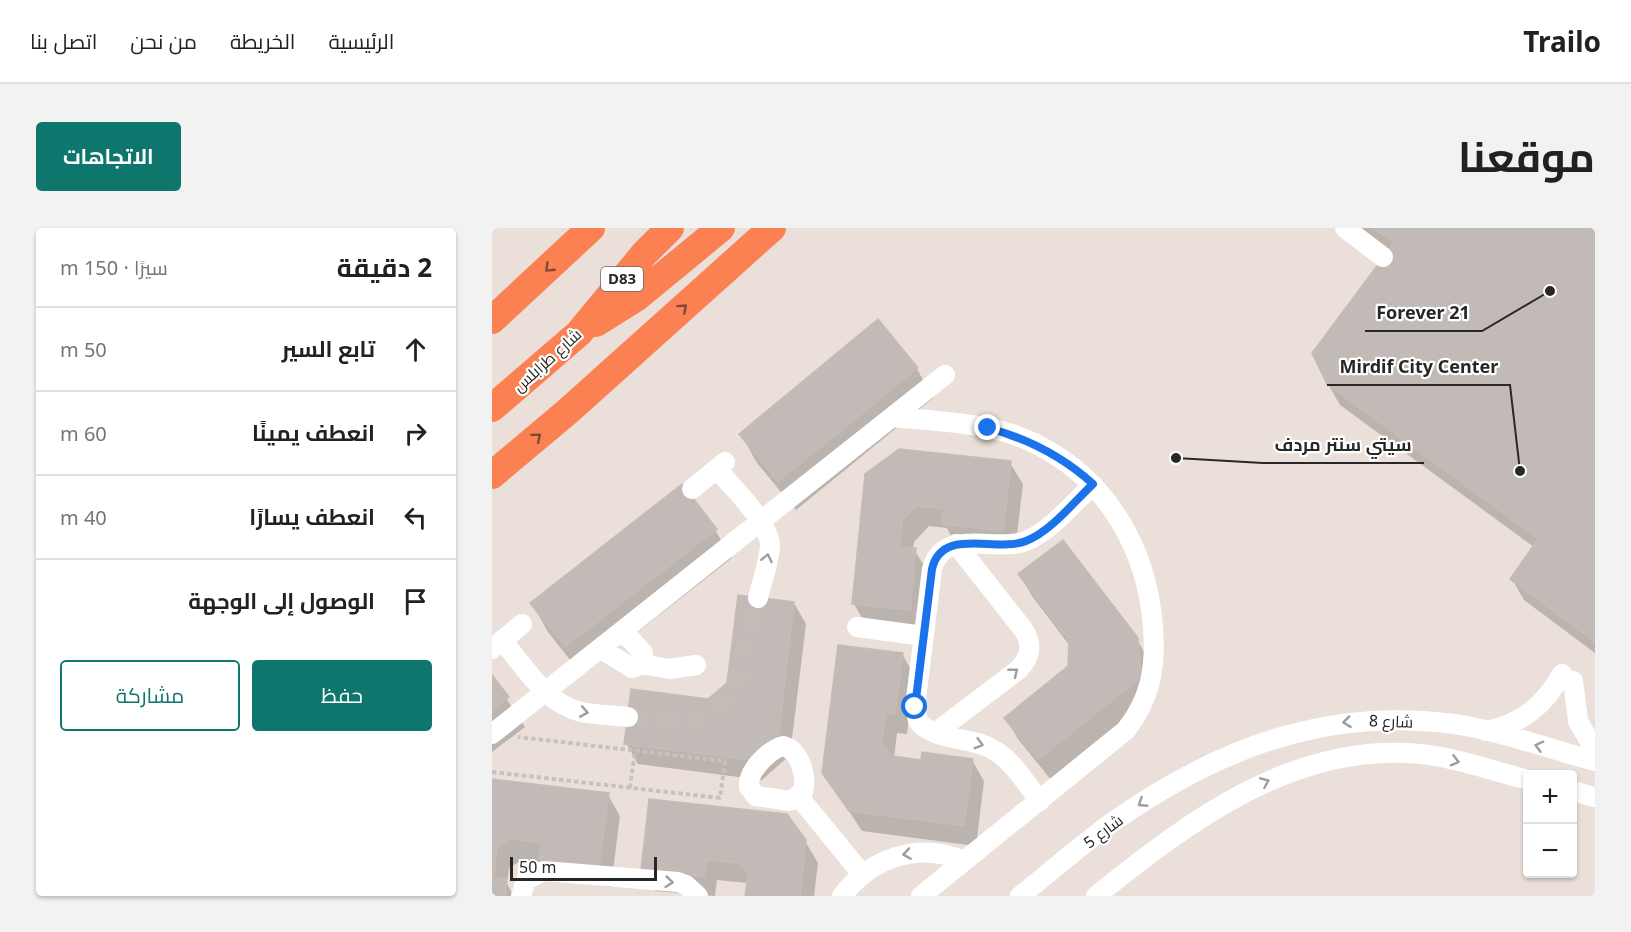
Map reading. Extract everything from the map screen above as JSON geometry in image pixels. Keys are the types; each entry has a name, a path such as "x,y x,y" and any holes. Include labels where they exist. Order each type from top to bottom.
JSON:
{"highway":[{"path":"492,320 591,228"},
{"name":"شارع طرابلس","path":"492,408 579,333 638,261 670,228"},
{"path":"579,333 636,298 721,228"},
{"path":"492,475 567,412 772,228"}],"street":[{"path":"1345,228 1383,257"},
{"path":"492,734 945,375"},
{"path":"893,417 988,428 1012,434 1055,455 1093,484 1120,519 1140,558 1151,600 1154,669 1144,701 1126,730 921,896"},
{"path":"692,489 717,468 754,525 765,528 770,545 758,598"},
{"path":"1040,801 998,752 982,744 935,733 922,727 915,714 934,562 942,550 956,544 1012,545 1024,542 1046,529 1093,484"},
{"path":"935,733 1018,670 1028,658 1030,643 1023,629 956,544"},
{"path":"857,627 924,636"},
{"path":"623,631 643,653 642,664"},
{"path":"507,636 551,689 573,710 628,717"},
{"path":"601,649 632,669 642,664 669,669 696,664"},
{"path":"1485,731 1501,728 1531,713 1567,678 1578,721 1595,751"},
{"name":"شارع 8","path":"1192,774 1252,746 1321,725 1363,720 1455,724 1595,761"},
{"name":"شارع 8","path":"1096,896 1145,856 1214,810 1260,783 1294,770 1366,754 1423,754 1523,779"},
{"name":"شارع 5","path":"1020,896 1121,817 1192,774"},
{"path":"1577,792 1595,797"},
{"path":"799,797 862,874"},
{"path":"842,896 862,874 876,864 910,853 937,853 964,861"},
{"path":"522,895 523,886 531,875 544,871 678,882 686,885 698,896"}],"path":[{"path":"492,772 720,798 725,760 516,737"},
{"path":"630,788 635,751"}],"building":[{"path":"1373,228 1595,228 1595,642 1510,579 1538,539 1327,384 1312,353 1394,243"},
{"path":"878,319 918,368 778,482 739,434"},
{"path":"899,449 1011,461 1003,531 942,524 944,509 916,506 902,520 900,547 916,548 910,610 852,604 865,474"},
{"path":"682,484 717,529 565,647 530,603"},
{"path":"1063,540 1138,638 1141,677 1038,760 1004,718 1068,666 1069,641 1018,574"},
{"path":"738,595 794,602 779,734 750,760 624,744 631,689 708,699 727,683"},
{"path":"838,645 903,653 895,714 886,712 882,743 892,756 921,760 922,752 973,759 964,826 849,811 822,773"},
{"path":"492,675 509,697 492,711"},
{"path":"492,779 609,793 599,866 539,859 541,843 510,839 497,847 494,878 506,879 505,896 492,896"},
{"path":"649,799 787,814 806,840 800,896 745,896 748,875 738,863 706,860 704,877 641,870"}],"tunnel":[{"path":"628,717 693,720 707,716 719,708 730,696 738,679 758,598"}],"place":[{"name":"Forever 21","path":"1550,291"},
{"name":"سيتي سنتر مردف","path":"1176,458"},
{"name":"Mirdif City Center","path":"1520,471"}],"route":[{"path":"915,707 932,569 937,555 942,550 956,544 1012,545 1024,542 1046,529 1093,484 1075,468 1034,443 988,428"}]}
